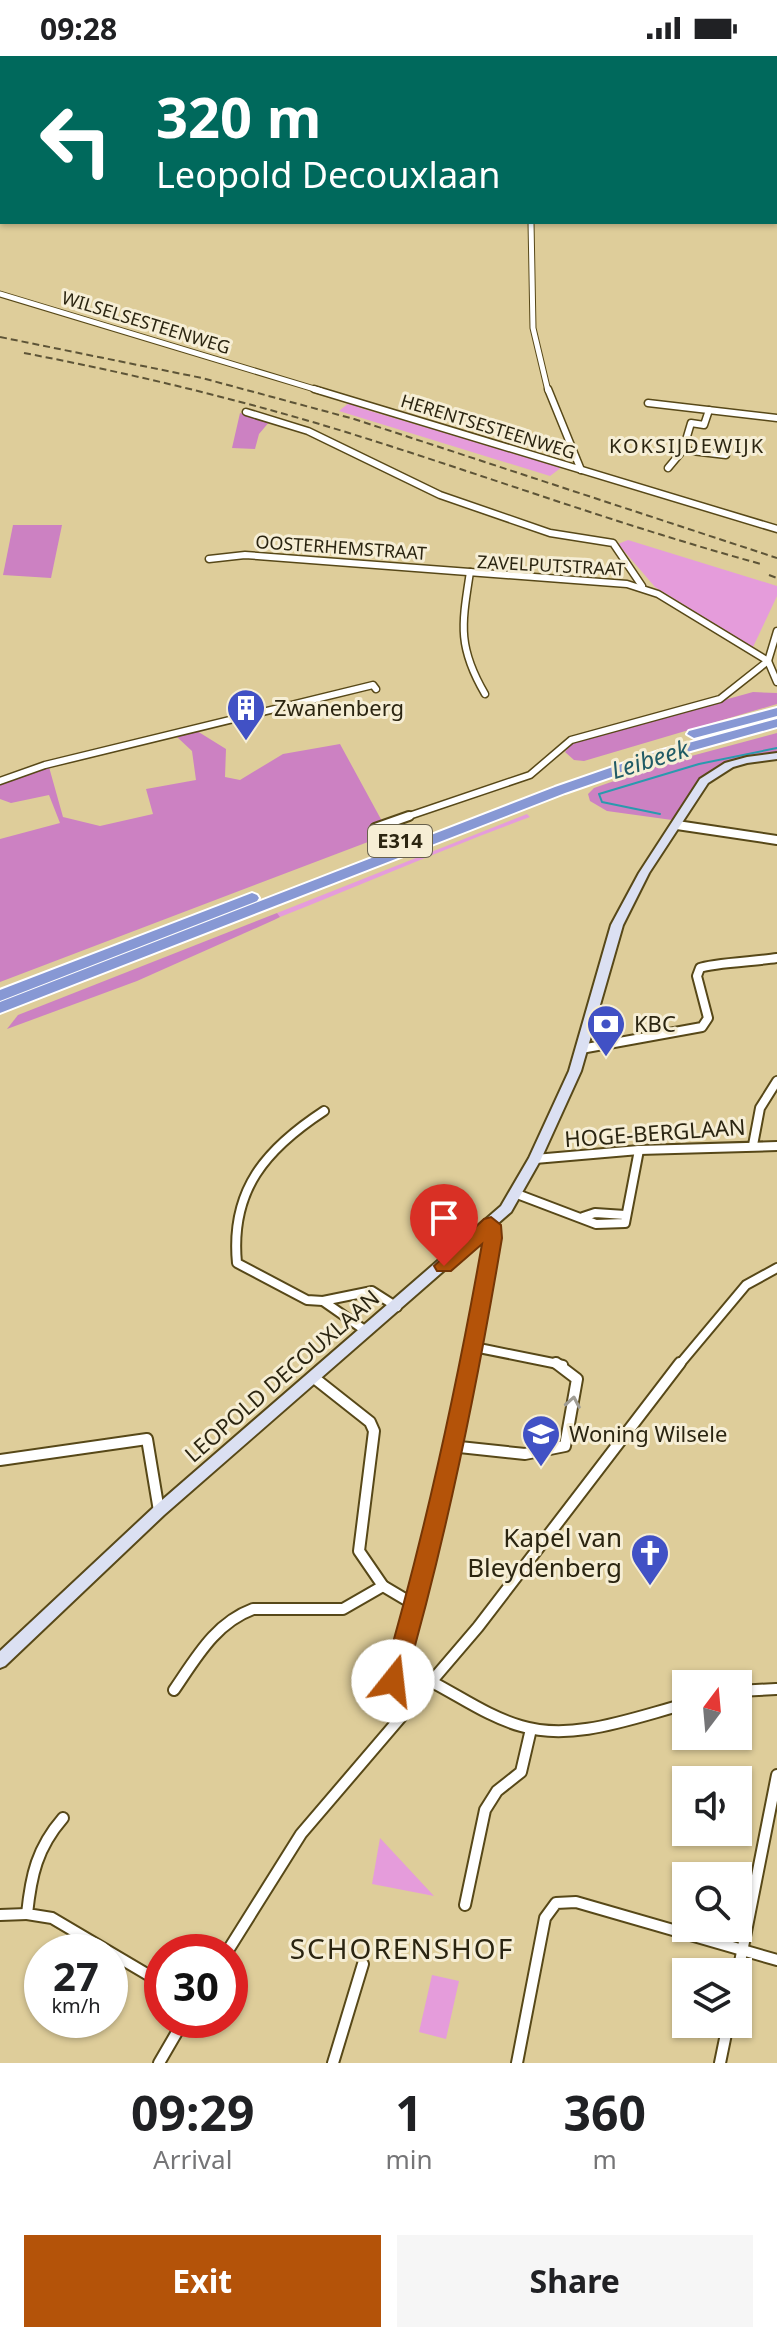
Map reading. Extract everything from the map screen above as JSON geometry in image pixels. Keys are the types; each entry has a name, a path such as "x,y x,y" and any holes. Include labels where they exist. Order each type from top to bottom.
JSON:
{"highway":[{"name":"E314","path":"0,996 554,782 659,745 771,719"},
{"name":"E314","path":"0,1011 47,996 66,984 560,790 771,719"},
{"path":"0,989 27,980 44,980"}],"street":[{"path":"531,224 530,280 536,348 557,415 581,470"},
{"name":"WILSELSESTEENWEG","path":"0,294 283,379"},
{"name":"HERENTSESTEENWEG","path":"283,379 777,529"},
{"path":"648,403 777,418"},
{"path":"668,468 683,450 691,423 704,425 709,410"},
{"path":"246,412 308,431 440,495 550,533 613,543 642,586"},
{"path":"683,450 726,455"},
{"name":"OOSTERHEMSTRAAT","path":"209,559 245,555 470,572"},
{"name":"ZAVELPUTSTRAAT","path":"485,694 466,663 459,636 470,572 642,586 696,615 768,661"},
{"path":"375,828 530,775 571,740 720,699 768,661 777,631"},
{"path":"768,661 777,682"},
{"path":"0,781 45,765 373,685 376,689"},
{"name":"LEOPOLD DECOUXLAAN","path":"0,1661 159,1511 491,1225 517,1194 535,1159 581,1049 617,925 644,873 704,781 714,772 731,763 777,756"},
{"path":"677,825 777,840"},
{"path":"581,1049 702,1027 709,1022 697,976 700,968 708,964 736,965 777,958"},
{"path":"753,1145 760,1108 777,1081"},
{"path":"324,1111 271,1149 258,1167 238,1214 233,1241 237,1263 307,1300 323,1301 372,1291 397,1307"},
{"name":"HOGE-BERGLAAN","path":"535,1159 639,1150 777,1146"},
{"path":"517,1194 583,1217 595,1213 625,1215 639,1150"},
{"path":"413,1702 393,1681 415,1605 474,1347 492,1238 491,1225"},
{"path":"238,1934 301,1834 478,1627 697,1341 746,1285 777,1268"},
{"path":"323,1301 366,1331"},
{"path":"450,1446 555,1452 565,1446 577,1379 562,1364 474,1347"},
{"path":"313,1377 370,1422 374,1431 359,1551 383,1586 415,1605"},
{"path":"0,1460 147,1439 159,1511"},
{"path":"174,1690 212,1638 240,1612 253,1609 343,1609 383,1586"},
{"path":"432,1682 531,1729 559,1732 672,1707"},
{"path":"752,1690 777,1688 777,1695"},
{"path":"465,1905 485,1810 497,1791 521,1772 531,1729"},
{"path":"740,1958 777,1775"},
{"path":"27,1914 36,1851 63,1818"},
{"path":"517,2063 545,1918 556,1903 576,1902 777,1960"},
{"path":"0,1915 27,1914 58,1921 144,1972"},
{"path":"333,2063 363,1964"},
{"path":"159,2063 174,2038"},
{"path":"720,2063 725,2038"}],"shaded area":[{"path":"350,402 360,408 562,467 550,476 339,411"},
{"path":"240,413 270,421 259,434 255,449 232,448"},
{"path":"13,525 62,525 51,578 3,575"},
{"path":"628,540 777,586 777,596 753,647 655,587 618,544"},
{"path":"753,692 777,693 777,704 584,761 574,760 565,752 573,742"},
{"path":"197,731 226,749 225,777 240,780 283,754 340,744 389,834 0,982 0,839 60,823 49,795 11,803 0,799 0,785 49,767 63,817 100,826 153,814 146,789 196,780 192,751 177,737"},
{"path":"777,733 777,753 738,759 713,768 694,787 672,820 607,811 590,801 588,794 594,788 669,762"},
{"path":"527,814 530,817 280,917 277,913"},
{"path":"277,913 280,917 137,981 7,1029 18,1015"},
{"path":"380,1838 434,1896 372,1884"},
{"path":"432,1975 459,1981 446,2039 419,2032"}],"waterway":[{"name":"Leibeek","path":"660,814 602,802 599,794 699,764 777,748"}],"railway":[{"path":"0,337 202,378 354,419 777,558"},
{"path":"24,353 188,388 309,421 657,534 761,564"},
{"path":"769,575 777,578"}],"place":[{"name":"Zwanenberg","path":"246,742"},
{"name":"KBC","path":"606,1058"},
{"name":"Woning Wilsele","path":"541,1468"},
{"name":"Kapel van Bleydenberg","path":"650,1587"}],"district":[{"name":"KOKSIJDEWIJK","path":"687,446"},
{"name":"SCHORENSHOF","path":"402,1949"}],"route":[{"path":"393,1681 415,1605 474,1347 492,1238 491,1225 444,1266"}]}
